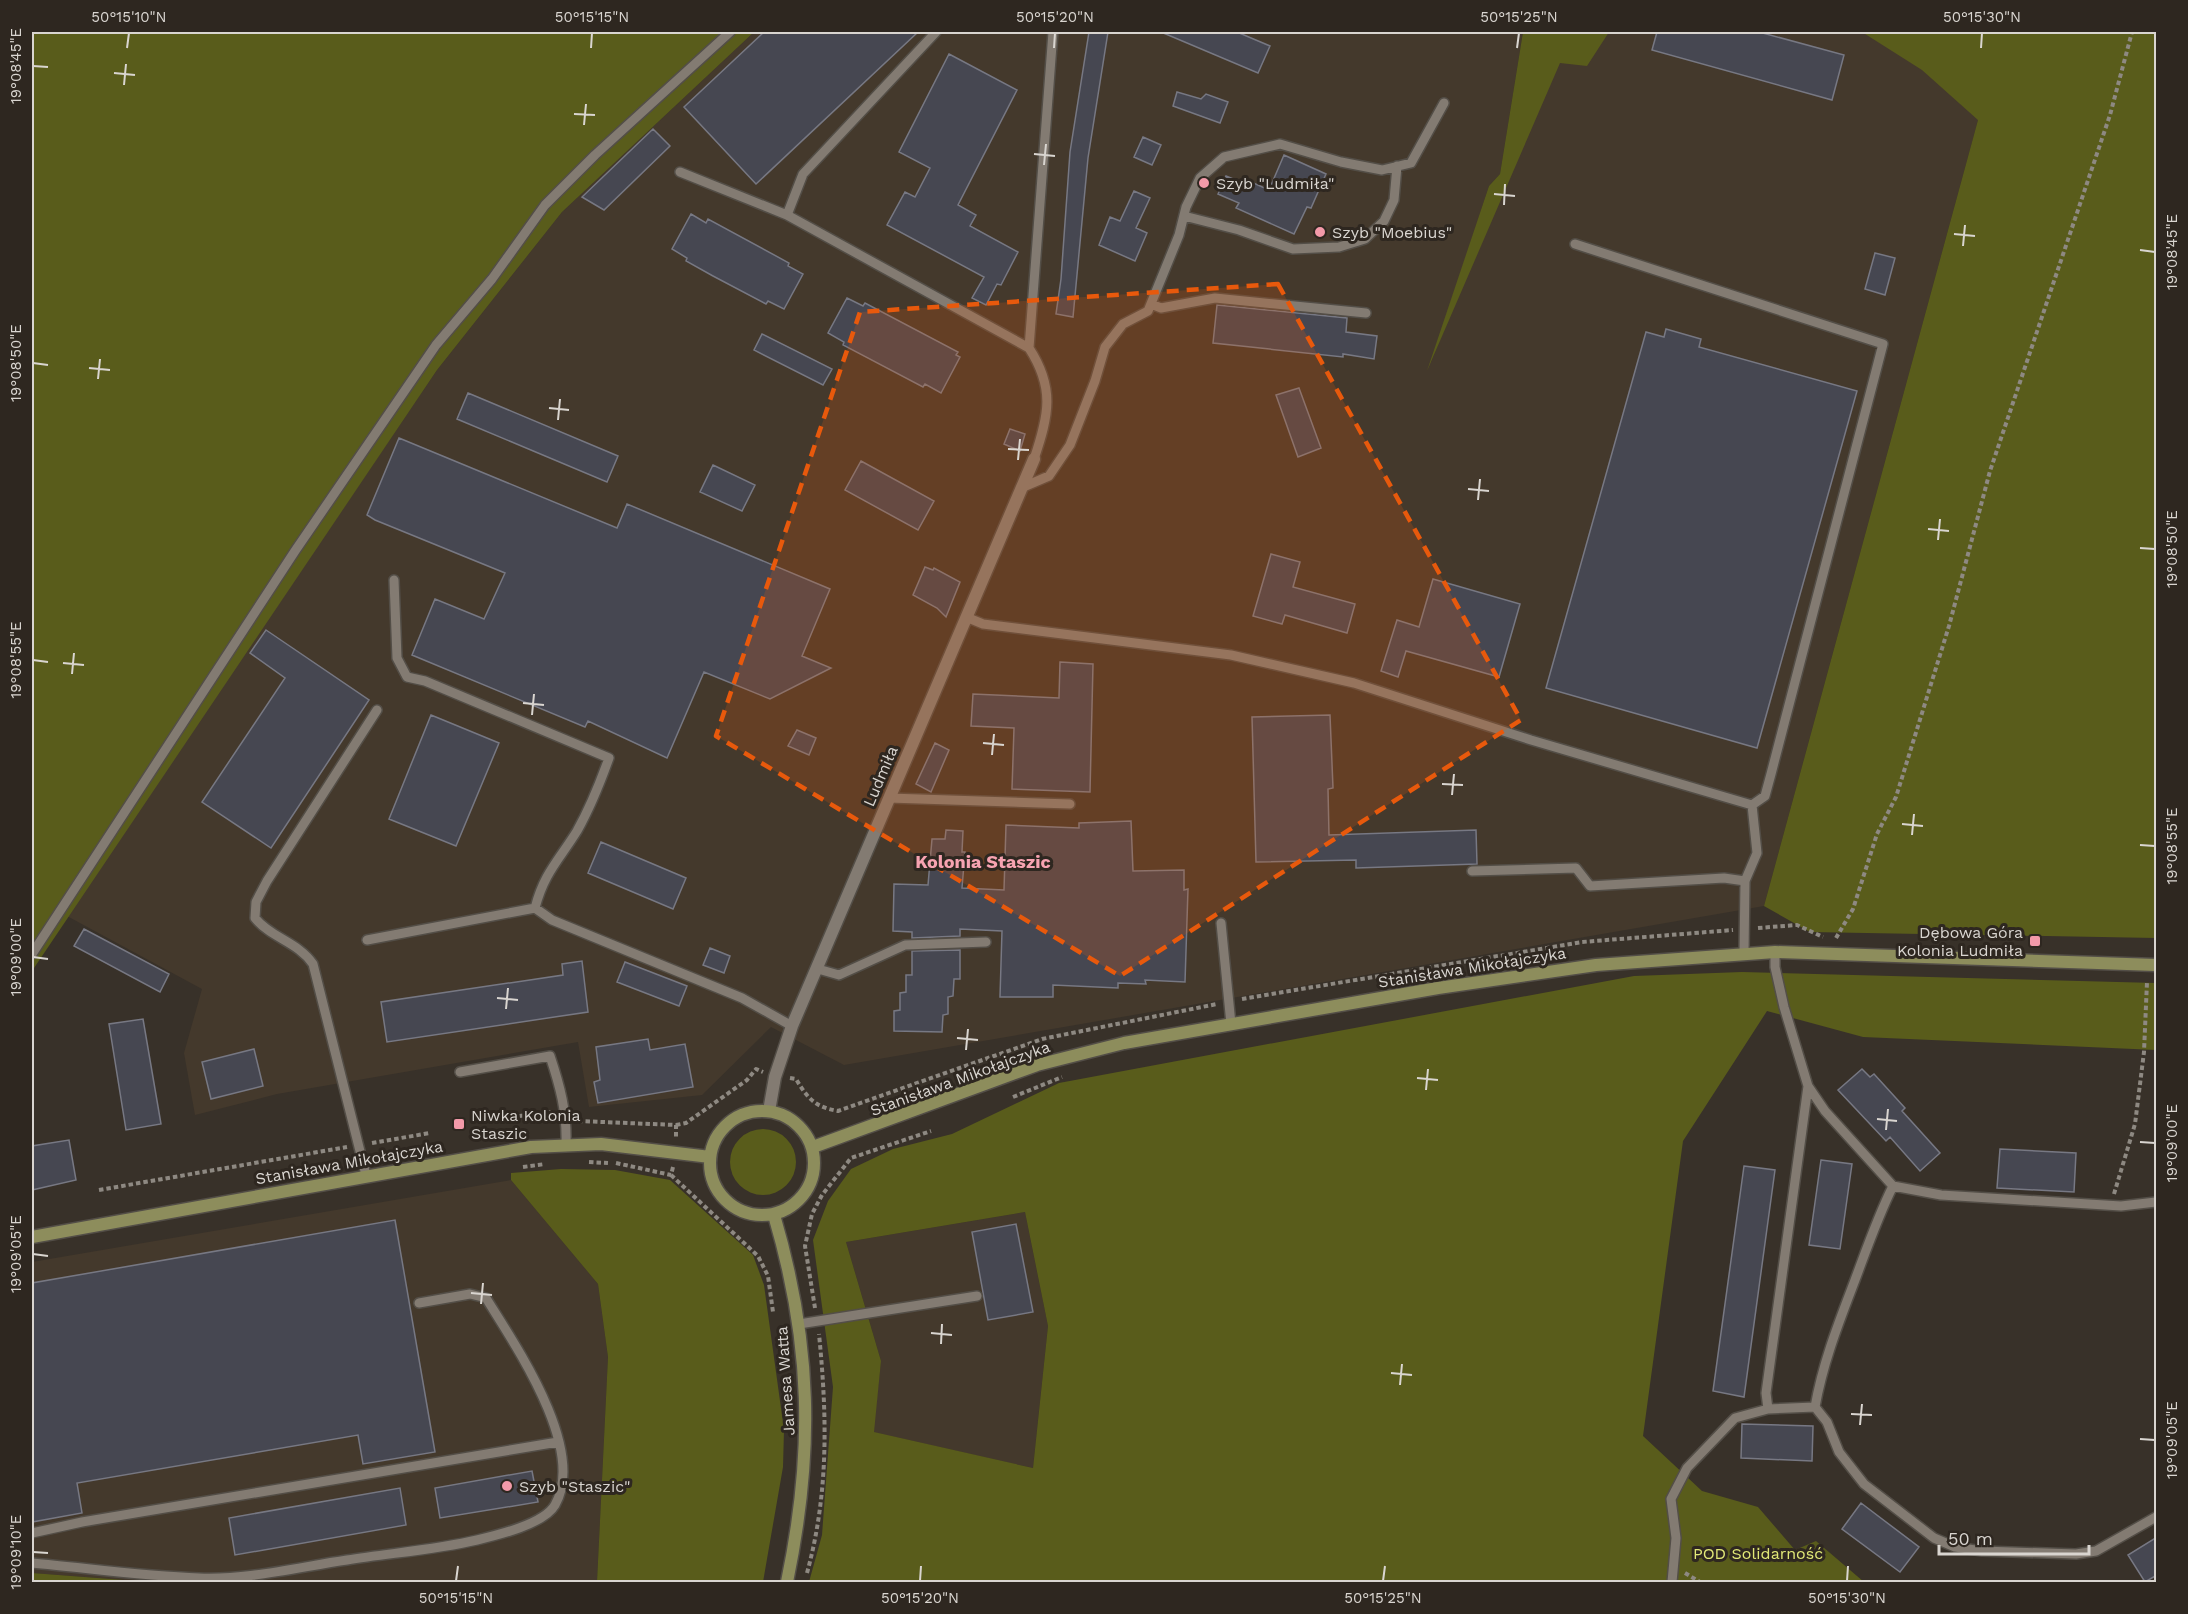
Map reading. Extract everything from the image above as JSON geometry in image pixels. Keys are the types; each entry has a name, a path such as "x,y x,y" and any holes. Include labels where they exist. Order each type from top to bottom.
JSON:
{"street":[{"name":"Ludmiła","path":"769,1111 775,1077 792,1026 1034,459"},
{"name":"Stanisława Mikołajczyka","path":"813,1147 1037,1065 1124,1043 1438,987 1596,965 1744,952 2157,965"},
{"path":"769,1111 788,1117 803,1129 813,1147 815,1164 812,1181 803,1197 790,1208 774,1215 753,1215 735,1208 720,1195 711,1176 710,1156 715,1140 724,1127 745,1114 769,1111"},
{"name":"Stanisława Mikołajczyka","path":"32,1237 477,1155 566,1143 620,1146 710,1156"},
{"name":"Jamesa Watta","path":"774,1215 799,1324 807,1424 804,1486 787,1582"}],"lane":[{"path":"32,954 294,550 436,345 492,279 545,205 595,155 730,32"},
{"path":"787,215 802,174 936,32"},
{"path":"1029,348 1053,32"},
{"path":"1021,488 1049,476 1071,445 1105,347 1123,324 1148,311 1200,178 1224,157 1280,144 1341,162 1382,170 1411,163 1444,103"},
{"path":"1184,216 1239,230 1293,249 1339,247 1365,240 1384,221 1395,200 1397,166"},
{"path":"680,172 787,215 1029,348 1042,369 1049,400 1034,459"},
{"path":"1575,244 1883,344 1765,796 1752,805"},
{"path":"1150,304 1161,308 1215,298 1366,313"},
{"path":"394,580 397,658 407,676 425,681 609,758 596,795 577,831 542,882 535,908"},
{"path":"966,617 983,624 1231,655 1354,683 1531,740 1752,805"},
{"path":"366,1175 313,963 306,953 265,930 255,918 256,902 267,881 377,710"},
{"path":"889,798 1070,804"},
{"path":"1744,952 1745,881 1757,854 1752,805"},
{"path":"1472,872 1576,868 1590,886 1724,878 1745,881"},
{"path":"367,940 535,908 552,920 742,998 792,1026"},
{"path":"1221,923 1231,1024"},
{"path":"818,969 839,975 905,945 986,942"},
{"path":"1775,952 1775,967 1784,1007 1808,1086 1825,1111 1893,1186 1941,1195 2111,1205 2157,1202"},
{"path":"460,1072 550,1056 562,1089 566,1143"},
{"path":"1768,1410 1766,1393 1808,1086"},
{"path":"1893,1186 1836,1330 1821,1375 1815,1407 1827,1422 1839,1452 1864,1484 1934,1538 1955,1547 1982,1551 2076,1554 2096,1551 2157,1517"},
{"path":"32,1563 200,1578 247,1575 477,1540 532,1523 554,1507 562,1486 562,1463 554,1423 533,1374 486,1298 470,1294 418,1303"},
{"path":"799,1324 977,1296"},
{"path":"1672,1582 1676,1538 1671,1499 1687,1468 1735,1418 1768,1410 1815,1407"},
{"path":"32,1533 82,1522 558,1442"}],"path":[{"path":"1834,942 1853,909 1877,834 1896,797 1949,626 1990,471 2110,114 2133,32"},
{"path":"2111,1205 2135,1124 2144,1052 2147,982"},
{"path":"676,1125 687,1123 747,1080 756,1069 775,1077 796,1079"},
{"path":"1013,1097 1070,1075"},
{"path":"805,1246 812,1214 822,1195 851,1158 931,1131"},
{"path":"99,1190 430,1133"},
{"path":"671,1175 758,1256 768,1276 773,1312"}],"highlighted area":[{"path":"1278,284 1521,720 1120,976 716,736 860,312"}],"shaded area":[{"path":"754,32 1523,32 1500,174 1489,186 1431,362 1565,32 2002,32 1764,906 844,1065 771,1027 702,1095 589,1107 578,1042 277,1094 195,1115 184,1053 202,989 67,916 437,370 562,212"},
{"path":"511,1180 598,1284 608,1357 597,1582 150,1582 32,1573 32,1262"},
{"path":"1025,1212 1048,1326 1033,1468 873,1432 881,1361 846,1242"}],"green space":[{"path":"32,32 754,32 562,212 437,370 32,971"},
{"path":"1523,32 1609,32 1587,66 1560,63 1427,371 1489,186 1500,174"},
{"path":"1862,32 2156,32 2156,938 1810,932 1764,906 1978,120 1922,70"},
{"name":"POD Solidarność","path":"1742,972 2156,983 2156,1050 1863,1037 1767,1011 1683,1141 1643,1436 1702,1491 1758,1507 1795,1550 1816,1541 1864,1582 809,1582 822,1535 833,1387 813,1240 828,1201 851,1169 893,1149 952,1134 1059,1083 1634,976","holes":["1025,1212 1048,1326 1033,1468 874,1432 881,1361 846,1242"]},
{"path":"763,1129 775,1132 786,1139 793,1150 796,1162 793,1174 786,1185 775,1192 763,1195 751,1192 740,1185 733,1174 730,1162 733,1150 740,1139 751,1132"},
{"path":"561,1169 615,1170 670,1180 753,1255 764,1285 784,1430 783,1467 763,1582 597,1582 608,1357 598,1284 511,1180 511,1173"},
{"path":"32,1573 150,1582 32,1582"}],"building":[{"path":"764,32 918,32 756,184 684,107"},
{"path":"1089,32 1108,32 1088,158 1073,317 1056,314 1061,279 1070,152"},
{"path":"1161,32 1237,32 1270,46 1258,73"},
{"path":"1657,32 1759,32 1844,55 1832,100 1652,50"},
{"path":"949,54 1017,90 958,205 976,215 970,226 1018,252 1001,285 997,284 986,305 972,298 984,277 887,225 905,192 915,197 930,168 899,152"},
{"path":"1177,92 1201,99 1206,94 1228,102 1220,123 1173,106"},
{"path":"653,129 670,146 604,210 582,197"},
{"path":"1143,137 1161,145 1152,165 1134,157"},
{"path":"1284,155 1326,174 1311,208 1307,207 1294,234 1236,208 1239,203 1218,194 1226,176 1248,185 1249,181 1269,190"},
{"path":"1134,191 1150,198 1136,228 1147,233 1135,261 1099,245 1110,217 1120,221"},
{"path":"691,214 706,223 708,219 789,263 788,266 803,274 784,309 768,301 766,304 713,276 686,261 687,258 672,249"},
{"path":"1875,253 1895,258 1885,295 1865,289"},
{"path":"847,298 863,306 865,303 958,352 956,355 960,357 941,393 925,384 923,387 843,345 844,342 828,333"},
{"path":"1217,305 1347,318 1346,332 1377,336 1374,359 1343,354 1343,357 1213,343"},
{"path":"1666,329 1701,339 1699,347 1857,391 1757,748 1546,688 1646,332 1664,337"},
{"path":"762,334 832,369 823,385 754,350"},
{"path":"1299,388 1321,448 1298,457 1276,395"},
{"path":"468,393 618,456 607,482 457,419"},
{"path":"1010,429 1025,434 1020,451 1004,444"},
{"path":"399,438 617,528 627,504 830,589 802,656 831,668 770,699 704,672 667,758 588,721 585,727 412,655 435,599 484,619 505,573 367,515"},
{"path":"861,461 934,501 918,530 845,490"},
{"path":"713,465 755,485 742,511 700,492"},
{"path":"1271,554 1300,562 1293,587 1355,604 1347,633 1285,615 1282,624 1253,616"},
{"path":"925,567 933,570 934,568 960,582 946,617 937,608 913,595"},
{"path":"1433,579 1520,604 1499,677 1406,651 1398,677 1381,671 1397,620 1419,627"},
{"path":"266,630 369,700 271,848 202,802 285,678 250,653"},
{"path":"1060,662 1093,664 1090,792 1012,789 1014,728 971,726 973,694 1059,698"},
{"path":"431,715 499,743 456,846 389,819"},
{"path":"1330,715 1333,788 1328,789 1329,835 1476,830 1477,864 1356,868 1356,860 1256,862 1252,717"},
{"path":"797,730 816,738 809,755 788,746"},
{"path":"935,743 949,750 931,792 916,784"},
{"path":"1131,821 1133,871 1184,870 1184,890 1188,889 1185,982 1145,980 1146,984 1118,983 1118,988 1053,985 1053,997 1000,997 1002,931 960,929 960,936 912,938 912,932 893,931 894,884 928,885 932,839 945,839 946,830 963,831 962,852 965,852 962,888 1004,890 1006,825 1079,828 1079,823"},
{"path":"601,842 686,878 673,909 588,873"},
{"path":"84,929 169,974 160,992 74,946"},
{"path":"710,948 730,956 724,973 703,965"},
{"path":"960,950 960,979 954,979 953,996 948,997 948,1014 943,1015 942,1032 894,1031 894,1011 900,1010 900,993 906,992 906,975 912,975 912,951"},
{"path":"582,961 588,1012 387,1042 381,1002 563,975 562,964"},
{"path":"625,962 687,986 679,1006 617,982"},
{"path":"143,1019 161,1124 126,1130 109,1024"},
{"path":"648,1039 650,1050 685,1044 693,1087 598,1103 594,1082 600,1080 596,1047"},
{"path":"254,1049 263,1086 211,1099 202,1062"},
{"path":"1862,1069 1870,1077 1874,1074 1905,1108 1902,1111 1940,1153 1920,1171 1890,1137 1886,1141 1838,1090"},
{"path":"69,1140 76,1180 32,1190 32,1146"},
{"path":"2000,1149 2076,1153 2074,1192 1997,1188"},
{"path":"1821,1160 1852,1164 1840,1249 1809,1245"},
{"path":"1744,1166 1775,1170 1744,1397 1713,1391"},
{"path":"395,1220 435,1452 363,1464 358,1435 77,1483 82,1513 32,1522 32,1283"},
{"path":"1016,1224 1033,1312 988,1320 972,1232"},
{"path":"1742,1424 1813,1426 1812,1461 1741,1458"},
{"path":"532,1471 538,1502 440,1518 435,1488"},
{"path":"400,1488 406,1525 235,1555 229,1518"},
{"path":"1861,1503 1919,1547 1900,1572 1842,1529"},
{"path":"2157,1537 2157,1575 2145,1582 2128,1555"}],"place":[{"name":"Szyb \"Ludmiła\"","path":"1204,183"},
{"name":"Szyb \"Moebius\"","path":"1320,232"},
{"name":"Dębowa Góra Kolonia Ludmiła","path":"2035,941"},
{"name":"Niwka Kolonia Staszic","path":"459,1124"},
{"name":"Szyb \"Staszic\"","path":"507,1486"}],"district":[{"name":"Kolonia Staszic","path":"983,862"}]}
